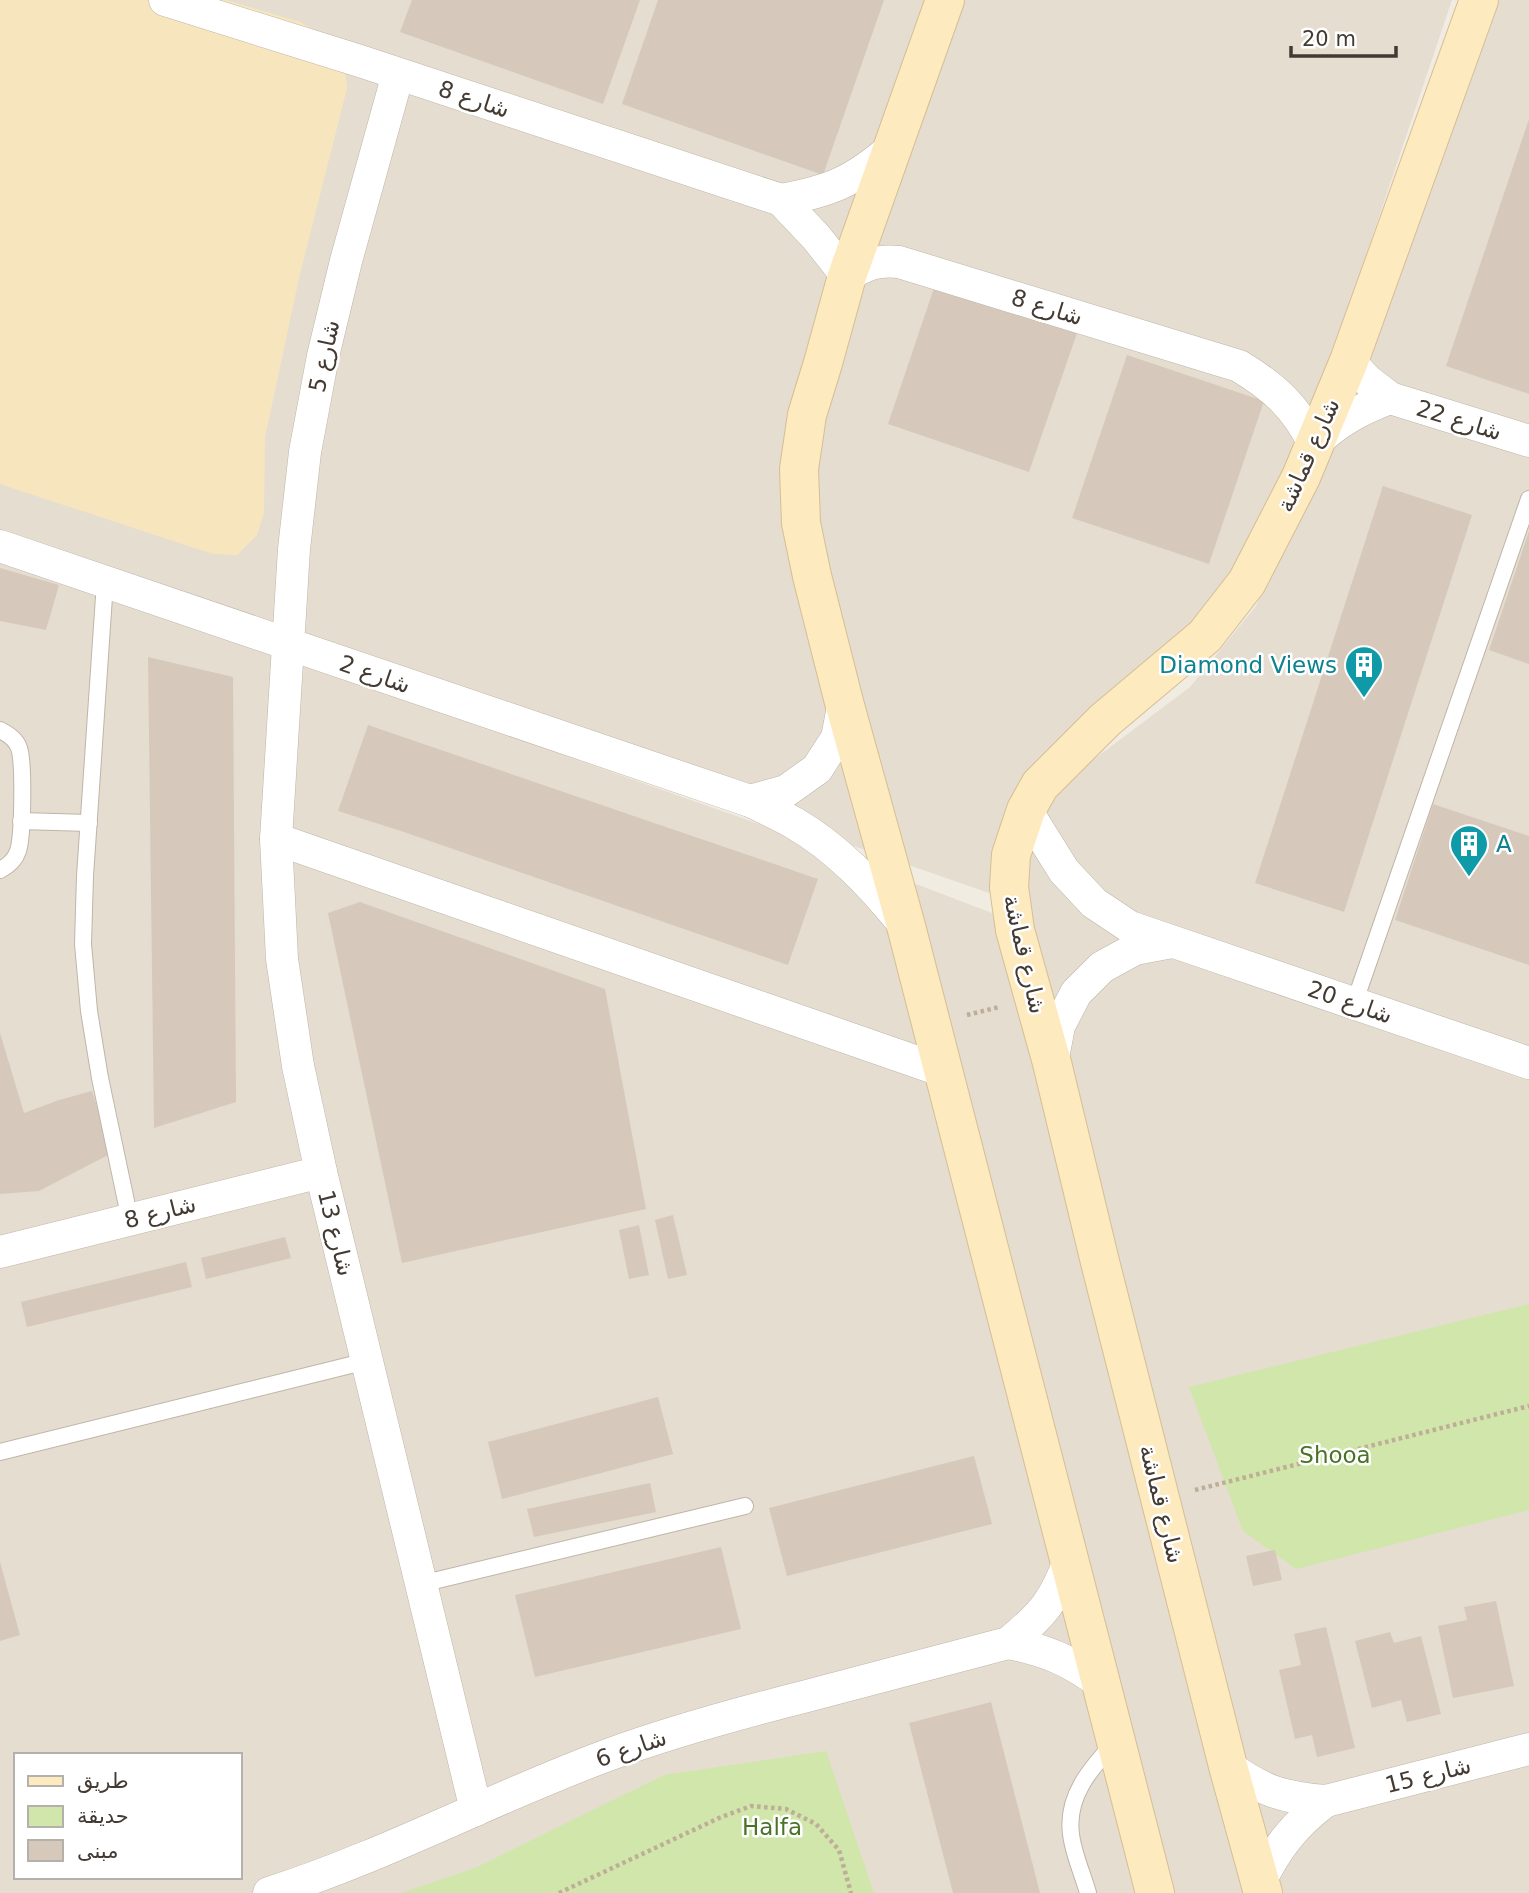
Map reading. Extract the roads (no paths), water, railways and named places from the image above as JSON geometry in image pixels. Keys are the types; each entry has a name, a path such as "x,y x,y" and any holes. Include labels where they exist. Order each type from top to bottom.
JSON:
{"street":[{"name":"شارع 8","path":"165,0 781,200 816,237 847,276 876,261 899,262 1239,366 1260,379 1295,410 1314,444"},
{"path":"945,0 847,276 807,415 799,469 801,523 844,702 906,926 1155,1893"},
{"name":"شارع قماشة","path":"1261,1887 1100,1262 1052,1063 1015,930 1009,887 1010,855 1026,810 1040,785 1105,720 1205,636 1247,582 1301,477 1349,360 1479,0"},
{"name":"شارع 5","path":"288,645 294,549 305,452 323,356 346,261 398,74"},
{"name":"شارع 8","path":"781,200 842,184 869,168 892,148"},
{"name":"شارع 22","path":"1349,360 1368,381 1390,398 1529,441"},
{"name":"شارع 22","path":"1314,444 1341,421 1390,398"},
{"name":"شارع 2","path":"0,546 750,801 795,824 837,852 874,887 906,926"},
{"name":"شارع 13","path":"288,645 276,839 282,959 298,1066 321,1172 476,1810"},
{"path":"750,801 786,791 817,769 837,738 844,702"},
{"name":"شارع 20","path":"1026,810 1064,871 1094,903 1130,927 1529,1063"},
{"path":"276,839 943,1071"},
{"name":"شارع 20","path":"1052,1063 1059,1026 1076,993 1102,967 1135,949 1172,942"},
{"name":"شارع 8","path":"0,1252 321,1172"},
{"name":"شارع 6","path":"269,1893 312,1879 610,1754 679,1731 1008,1643 1048,1606 1061,1583 1070,1558"},
{"name":"شارع 6","path":"1008,1643 1058,1656 1102,1684"},
{"name":"شارع 15","path":"1228,1766 1250,1782 1274,1793 1299,1799 1326,1801 1529,1749"},
{"name":"شارع 15","path":"1261,1887 1272,1858 1287,1836 1305,1816 1326,1801"}],"lane":[{"path":"1354,1004 1529,499"},
{"path":"105,582 85,876 83,944 89,1011 100,1078 130,1220"},
{"path":"0,730 10,735 20,750 21,821 18,853 11,863 0,870"},
{"path":"21,821 89,823"},
{"path":"0,1452 367,1361"},
{"path":"421,1584 745,1506"},
{"path":"1088,1893 1071,1835 1071,1809 1080,1785 1116,1740"}],"place":[{"name":"Diamond Views","path":"1364,699"},
{"name":"A","path":"1469,878"}],"park label":[{"name":"Shooa","path":"1335,1455"},
{"name":"Halfa","path":"772,1827"}]}
